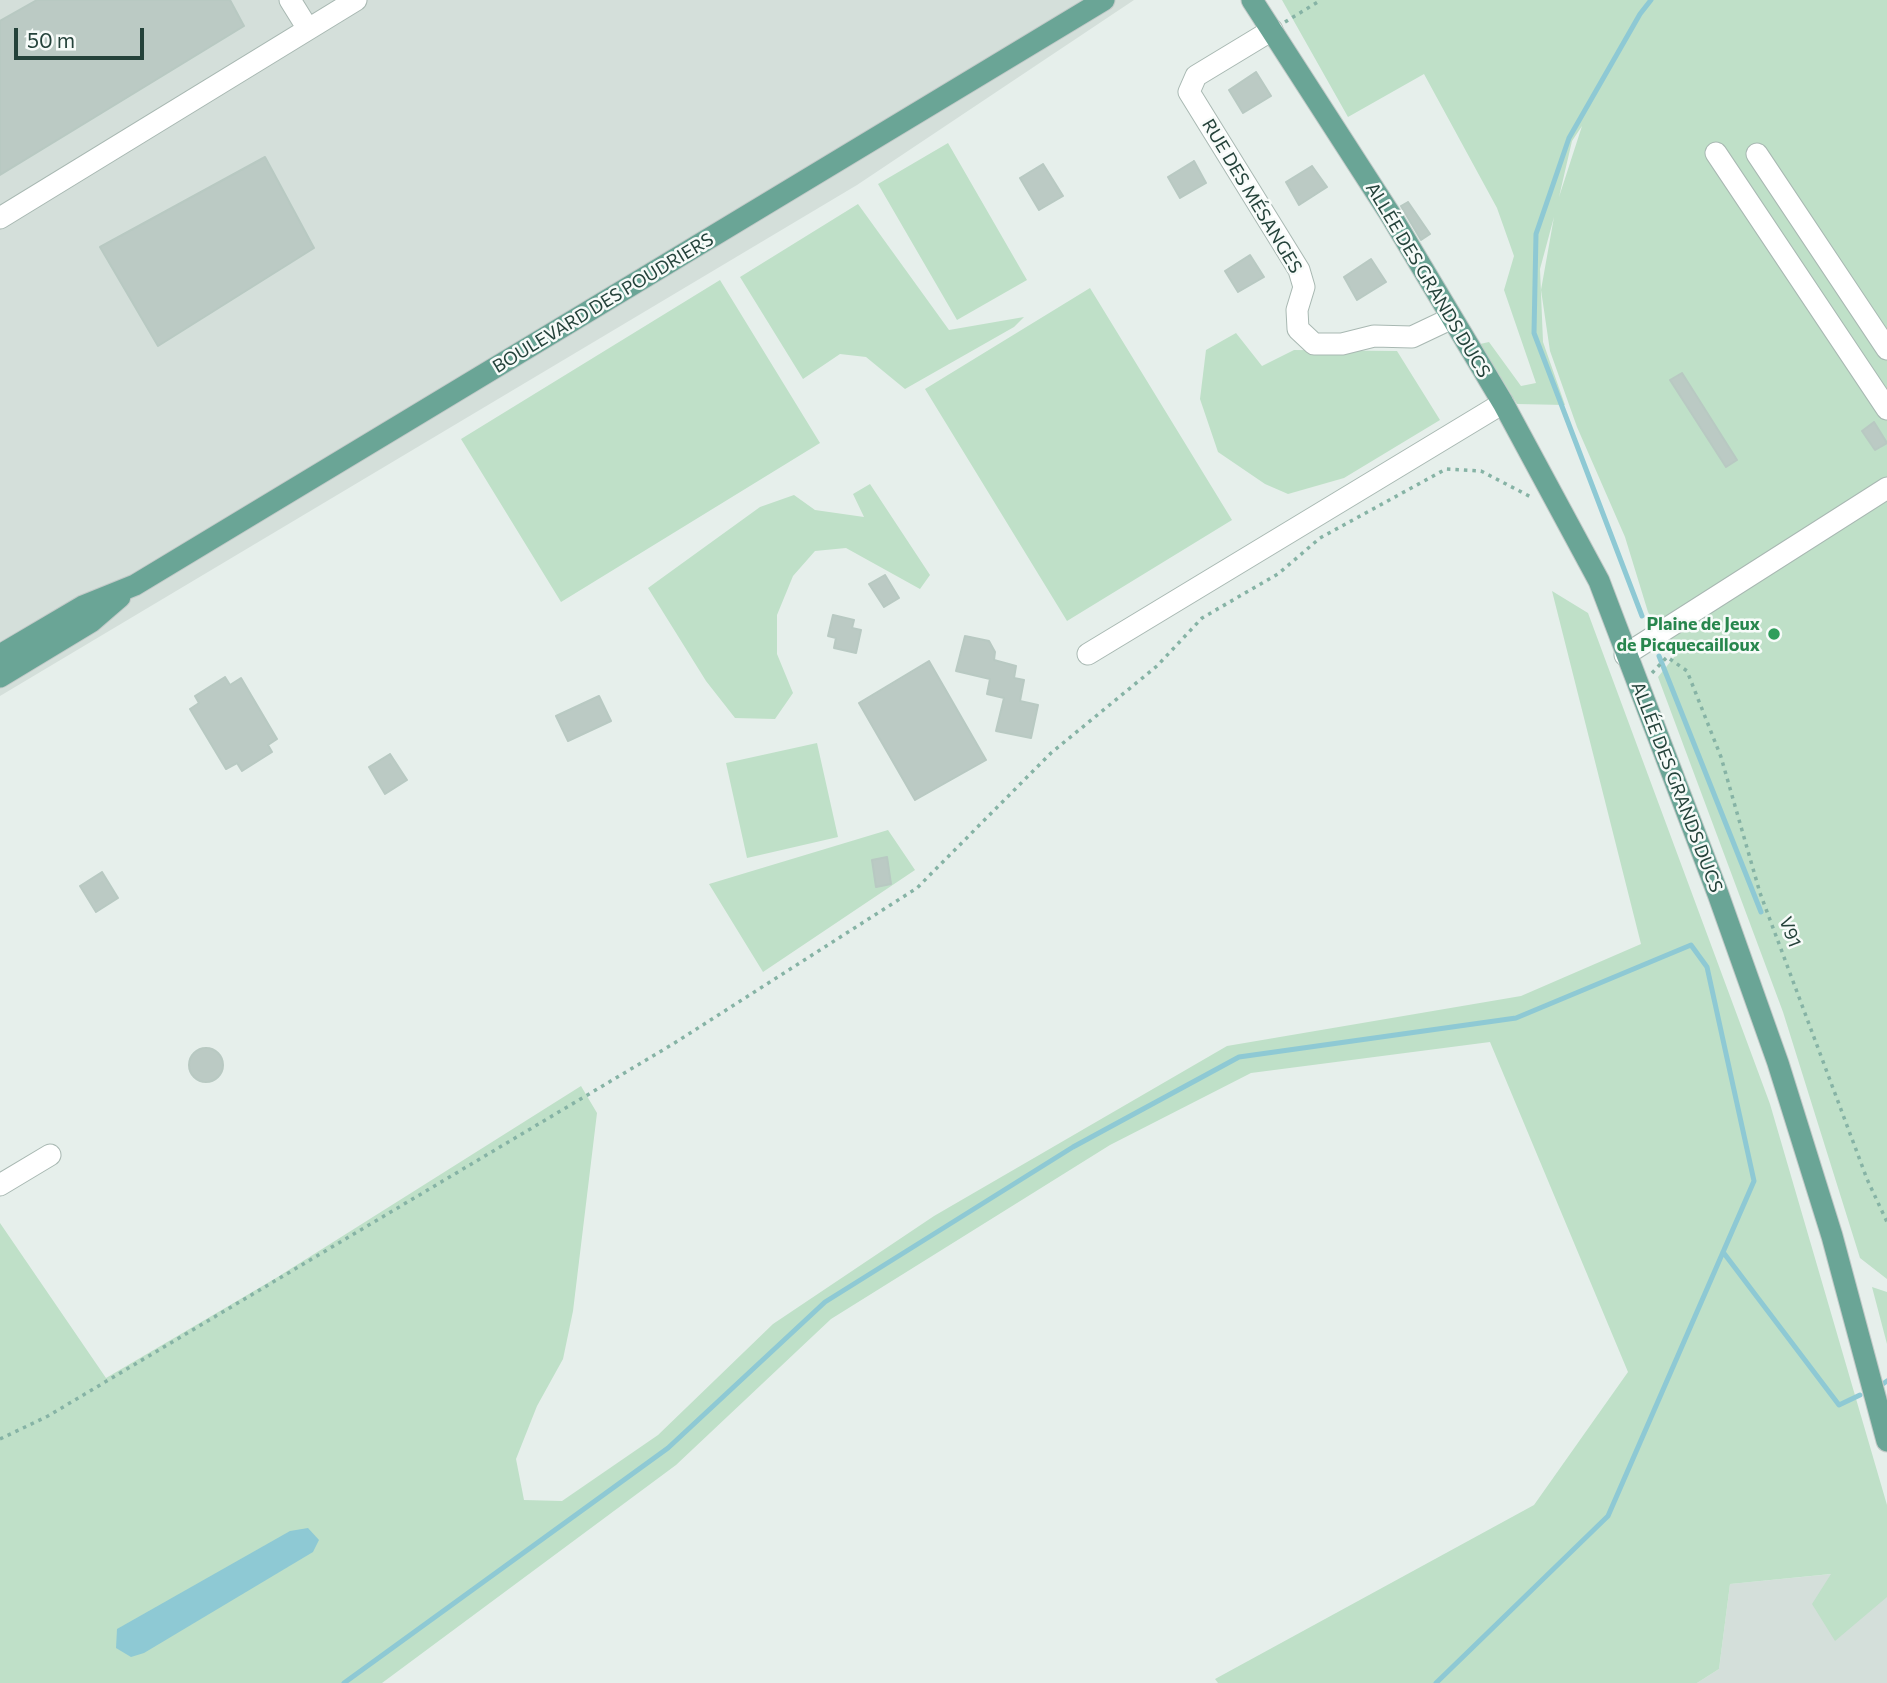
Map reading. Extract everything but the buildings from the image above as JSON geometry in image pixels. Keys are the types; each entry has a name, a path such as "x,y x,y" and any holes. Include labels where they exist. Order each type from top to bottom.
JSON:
{"main road":[{"name":"BOULEVARD DES POUDRIERS","path":"0,677 91,622 135,585 1104,0"},
{"name":"ALLÉE DES GRANDS DUCS","path":"1252,0 1390,214 1503,403 1598,580 1625,654 1643,675 1778,1063 1832,1236 1887,1441"},
{"name":"BOULEVARD DES POUDRIERS","path":"0,655 83,606 135,585"}],"street":[{"path":"290,0 308,29"},
{"path":"0,218 356,0"},
{"name":"RUE DES MÉSANGES","path":"1272,30 1196,76 1189,92 1299,270 1304,287 1297,310 1298,329 1314,344 1342,344 1374,336 1412,337 1450,318"},
{"path":"1716,153 1887,409"},
{"path":"1757,154 1887,349"},
{"path":"1087,654 1503,403"},
{"path":"1625,654 1887,488"},
{"path":"0,1185 50,1154"}],"path":[{"path":"1272,30 1321,0"},
{"path":"0,1439 48,1416 673,1044 783,971 917,888 1051,752 1157,666 1202,618 1278,574 1320,538 1446,469 1482,471 1531,496 1537,505"},
{"name":"V91","path":"1643,675 1667,657 1687,671 1721,757 1760,893 1867,1179 1887,1222"}],"shaded area":[{"path":"0,0 1134,0 857,185 0,696"},
{"path":"1887,1558 1887,1683 1697,1683 1719,1669 1730,1584 1832,1574"}],"green space":[{"name":"Plaine de Jeux de Picquecailloux","path":"1282,0 1887,0 1887,1279 1860,1258 1783,1012 1658,677 1675,656 1648,612 1625,537 1577,427 1550,351 1541,290 1554,217 1540,269 1543,342 1565,405 1517,404 1480,344 1489,342 1521,386 1536,383 1504,290 1514,256 1497,208 1424,74 1348,117","holes":["1582,126 1559,197 1572,141"]},
{"path":"948,143 1027,280 957,320 878,184"},
{"path":"858,204 949,330 1024,317 1014,327 905,389 866,357 840,354 803,379 740,277"},
{"path":"720,280 820,443 561,602 461,439"},
{"path":"1090,288 1232,520 1067,621 925,389"},
{"path":"1236,333 1262,366 1294,350 1397,351 1440,420 1344,478 1288,494 1265,484 1218,452 1200,399 1206,350"},
{"path":"870,484 930,575 920,589 846,548 815,551 793,576 777,615 777,654 793,693 775,719 735,718 706,681 648,588 760,507 794,495 815,510 864,517 853,494"},
{"path":"1552,591 1588,613 1770,1104 1887,1505 1887,1597 1835,1641 1812,1604 1831,1574 1730,1584 1719,1669 1697,1683 1218,1683 1215,1679 1534,1505 1628,1372 1490,1042 1251,1073 1110,1145 831,1319 676,1465 382,1683 0,1683 0,1223 106,1378 276,1278 581,1086 597,1113 573,1311 563,1359 537,1406 516,1459 524,1500 562,1501 658,1435 773,1324 934,1216 1227,1046 1521,996 1641,944"},
{"path":"817,743 838,837 747,858 726,763"},
{"path":"888,830 915,870 763,972 709,884"},
{"path":"1872,1287 1887,1292 1887,1344"}],"water":[{"path":"308,1528 319,1540 313,1552 144,1653 131,1657 116,1648 117,1629 290,1531"}],"waterway":[{"path":"1642,616 1534,333 1536,234 1569,138 1640,14 1651,0"},
{"path":"1659,656 1761,912"},
{"path":"344,1683 668,1448 825,1302 1073,1147 1239,1057 1516,1018 1691,945 1707,967 1754,1181 1608,1516 1436,1683"},
{"path":"1723,1252 1839,1405 1860,1395"},
{"path":"1880,1386 1887,1381"}],"place":[{"name":"Plaine de Jeux de Picquecailloux","path":"1774,634"}]}
